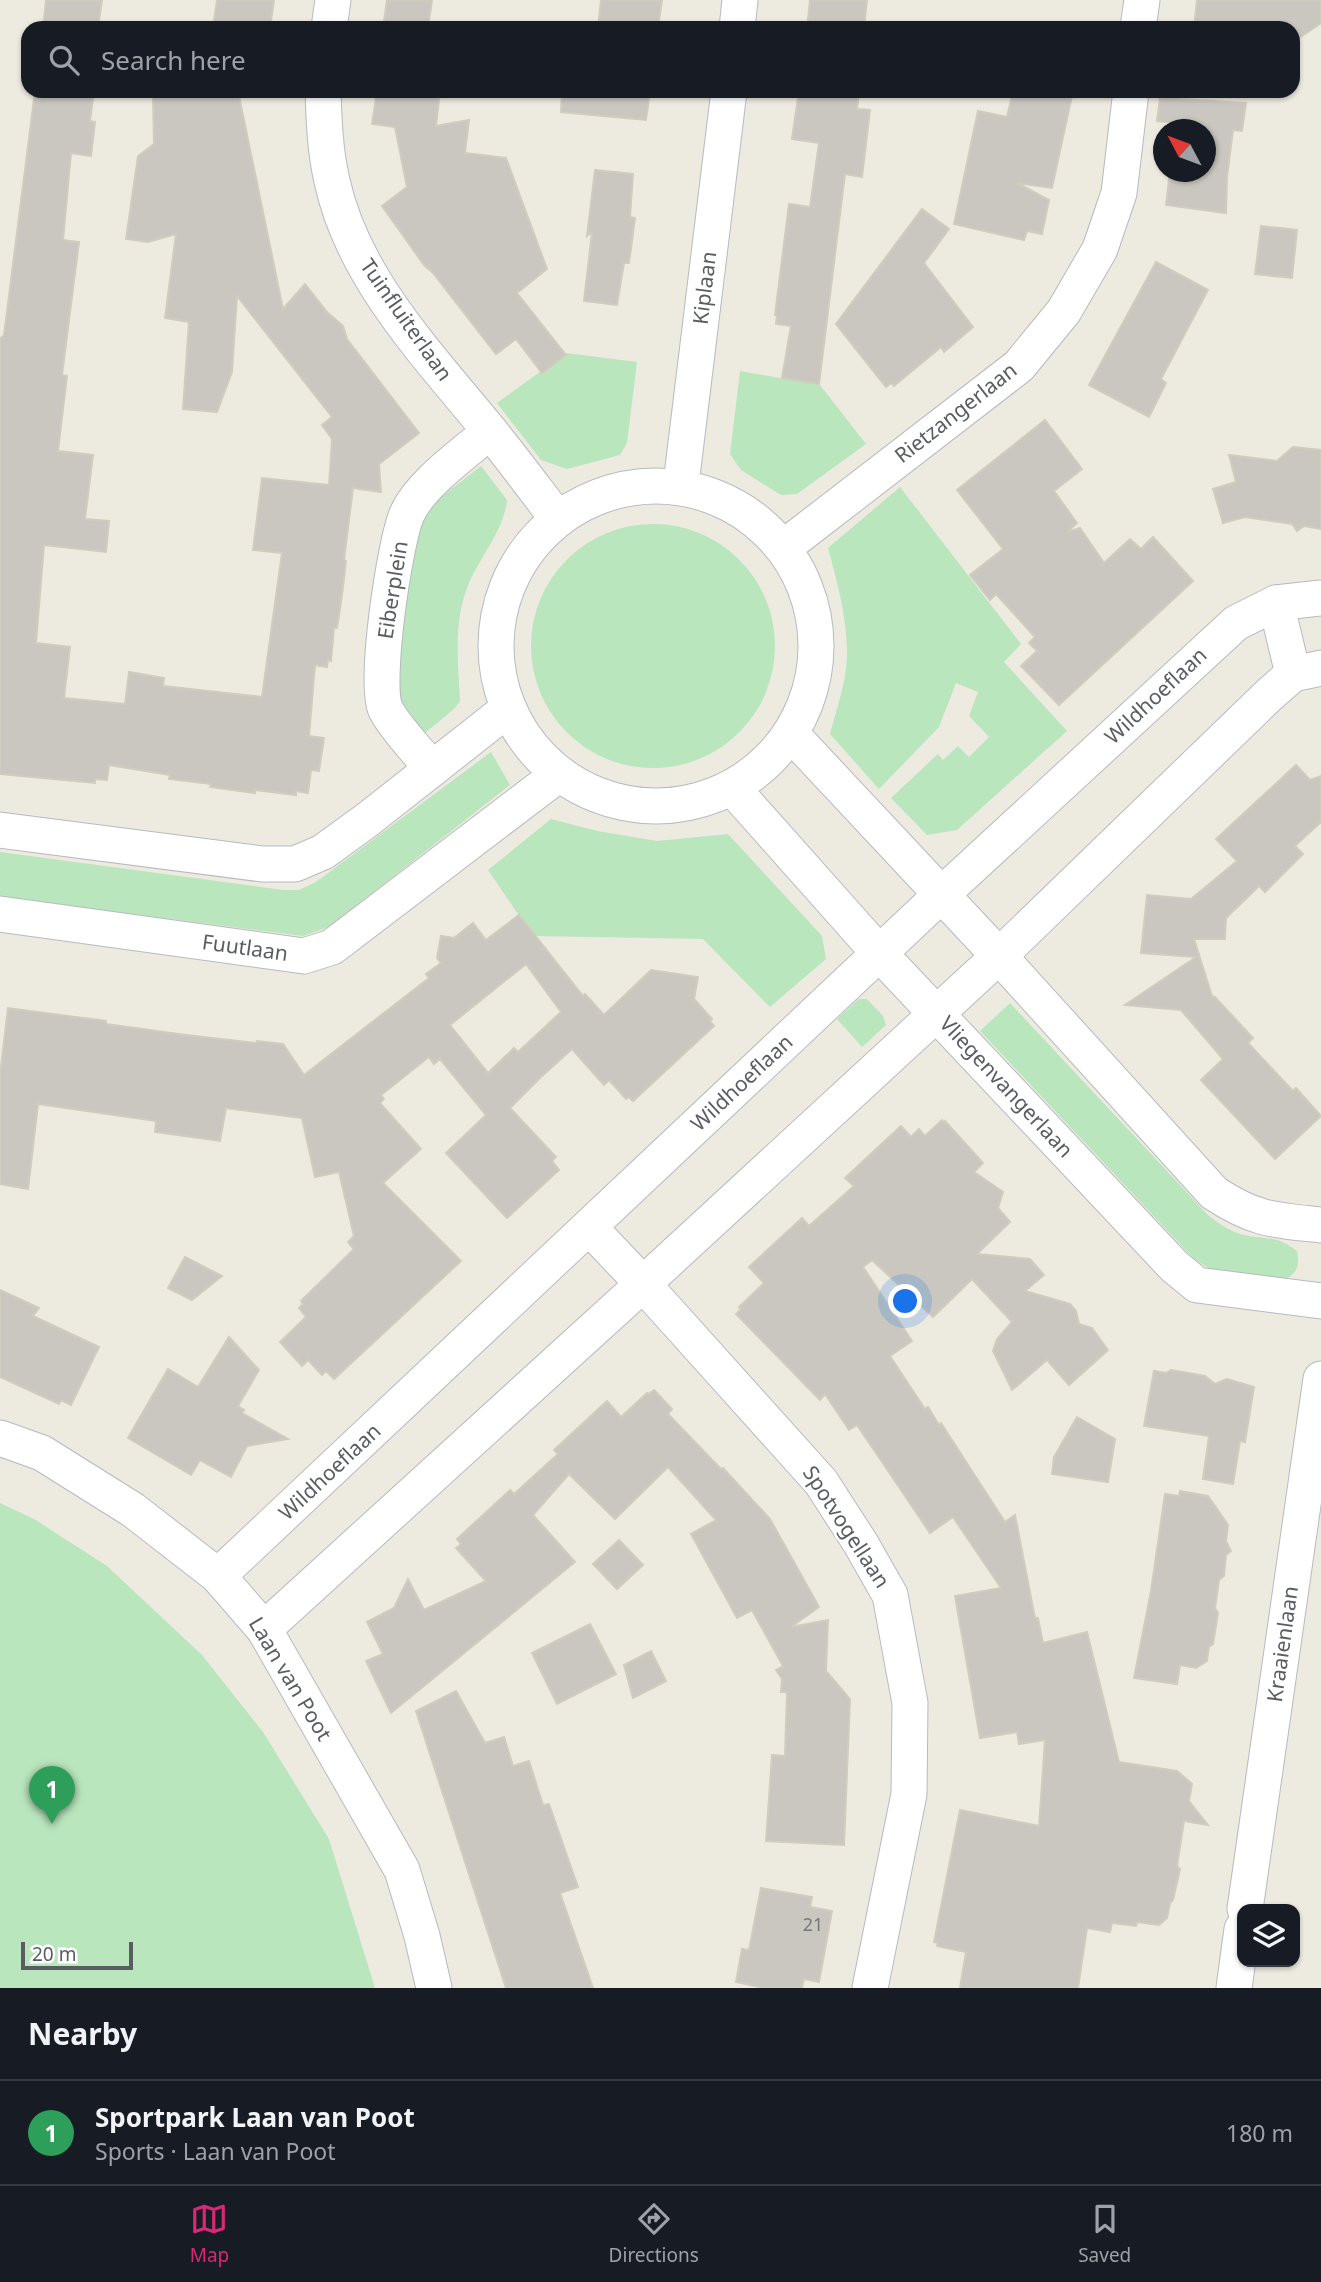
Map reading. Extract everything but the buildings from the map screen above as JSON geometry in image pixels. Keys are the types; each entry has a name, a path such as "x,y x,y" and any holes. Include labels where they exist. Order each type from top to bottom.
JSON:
{"street":[{"path":"330,21 333,0"},
{"path":"738,21 740,0"},
{"path":"1139,21 1142,0"},
{"name":"Tuinfluiterlaan","path":"323,98 324,133 332,183 348,229 372,278 422,349 491,432 557,518"},
{"name":"Kiplaan","path":"681,484 728,98"},
{"name":"Rietzangerlaan","path":"787,545 1019,366 1064,311 1100,249 1119,193 1130,98"},
{"name":"Eiberplein","path":"432,769 384,708 382,666 395,561 407,514 423,490 491,432"},
{"path":"681,484 715,494 757,519 787,545 804,592 813,646 804,701 793,736 765,767 735,791 686,804 645,808 599,797 559,774 530,744 508,709 497,667 496,623 506,588 527,551 557,518 596,497 635,488 681,484"},
{"name":"Wildhoeflaan","path":"218,1576 941,895 1236,623 1276,604 1321,598"},
{"path":"264,1629 999,956 1126,831 1307,671 1276,604"},
{"path":"0,830 262,864 295,864 323,852 508,709"},
{"path":"793,736 999,956 1214,1193 1240,1210 1264,1219 1321,1226"},
{"name":"Fuutlaan","path":"0,914 304,956 332,947 559,774"},
{"name":"Vliegenvangerlaan","path":"735,791 880,954 1174,1266 1197,1285 1321,1301"},
{"name":"Spotvogellaan","path":"589,1227 821,1482 890,1595 910,1703 909,1794 870,1988"},
{"name":"Kraaienlaan","path":"1246,1904 1321,1379"},
{"name":"Laan van Poot","path":"0,1438 42,1453 133,1510 218,1576 264,1629 402,1870 434,1988"},
{"path":"1234,1988 1237,1966"}],"green space":[{"path":"566,353 637,362 627,443 620,455 567,469 541,460 497,403"},
{"path":"740,371 820,385 866,444 797,494 781,495 741,470 730,454"},
{"path":"481,466 507,500 505,511 464,597 458,641 460,701 425,733 395,693 410,529 419,514"},
{"path":"900,487 1021,644 1004,662 1067,731 957,830 927,835 891,798 938,754 943,760 958,746 969,757 989,737 969,716 978,692 956,683 939,727 879,789 830,734 844,682 847,649 843,610 828,548"},
{"path":"653,524 677,526 700,533 711,538 739,560 761,588 766,599 773,622 773,670 766,693 761,704 739,732 711,754 700,759 677,766 653,768 629,766 606,759 595,754 567,732 545,704 540,693 533,670 531,646 533,622 540,599 545,588 567,560 595,538 606,533 629,526"},
{"path":"491,752 510,785 329,927 303,936 0,897 0,852 299,890 316,882"},
{"path":"551,819 597,831 657,841 728,834 822,936 826,959 770,1007 703,939 533,936 488,870"},
{"path":"859,999 867,999 883,1016 886,1025 862,1047 837,1019"},
{"path":"1010,1003 1209,1216 1235,1232 1277,1240 1297,1251 1298,1265 1292,1275 1284,1281 1213,1271 1193,1258 980,1031"},
{"path":"0,1503 34,1519 107,1566 202,1655 263,1732 329,1839 375,1988 0,1988"}],"place":[{"name":"Sportpark Laan van Poot","path":"52,1824"}]}
